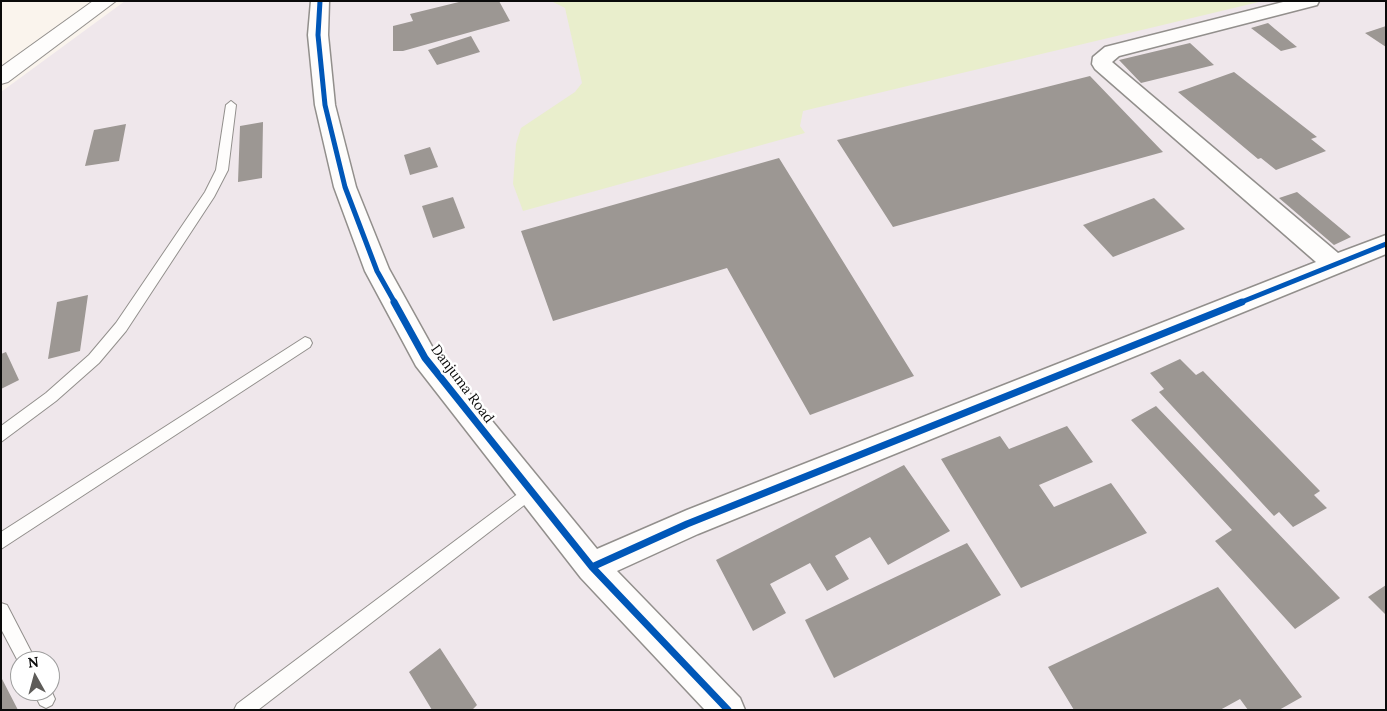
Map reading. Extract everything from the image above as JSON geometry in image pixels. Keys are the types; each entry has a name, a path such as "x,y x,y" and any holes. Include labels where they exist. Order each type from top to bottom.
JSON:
{"street":[{"path":"1,77 106,1"},
{"name":"Danjuma Road","path":"320,1 318,35 326,105 345,187 377,271 425,358 592,567 728,710"},
{"path":"1310,1 1112,50 1103,57 1102,64 1335,264"},
{"path":"592,567 687,524 1386,244"}],"lane":[{"path":"1,435 51,397 94,359 121,327 210,194 222,170 226,153 231,105"},
{"path":"1,542 305,343"},
{"path":"243,710 531,491"},
{"path":"1,611 22,651"}],"shaded area":[{"path":"125,1 1386,1 1386,710 1,710 1,92"}],"green space":[{"path":"551,1 1263,1 803,111 800,126 805,133 523,211 513,184 516,144 521,128 575,92 582,83 565,8"}],"building":[{"path":"463,1 499,1 510,21 403,51 393,51 393,26 413,21 410,14"},
{"path":"1268,23 1297,47 1281,51 1251,28"},
{"path":"1386,26 1386,47 1365,33"},
{"path":"471,36 480,52 437,65 428,50"},
{"path":"1190,43 1214,65 1141,83 1119,60"},
{"path":"1234,72 1317,137 1311,139 1326,151 1276,170 1261,158 1258,159 1178,92"},
{"path":"1090,76 1163,152 893,227 837,140"},
{"path":"263,122 262,178 238,182 240,126"},
{"path":"126,124 119,161 85,166 94,130"},
{"path":"430,147 438,167 410,175 404,155"},
{"path":"779,158 914,376 810,415 727,268 553,321 521,231"},
{"path":"1297,192 1351,237 1334,245 1279,198"},
{"path":"453,197 465,228 433,238 422,206"},
{"path":"1154,198 1185,229 1113,257 1083,225"},
{"path":"88,295 80,351 48,359 57,302"},
{"path":"6,352 19,380 1,389 1,354"},
{"path":"1180,359 1196,375 1203,371 1320,491 1314,495 1327,508 1293,527 1279,512 1274,516 1159,392 1164,389 1150,373"},
{"path":"1156,406 1340,598 1295,629 1215,541 1232,530 1131,420"},
{"path":"1067,426 1093,462 1039,485 1054,507 1111,483 1147,533 1021,588 941,459 1000,436 1009,449"},
{"path":"904,465 950,531 888,565 870,537 835,556 849,579 827,591 810,563 770,584 786,613 753,631 716,560"},
{"path":"967,543 1001,595 834,678 805,620"},
{"path":"1386,585 1386,615 1368,597"},
{"path":"1218,587 1302,697 1279,710 1248,710 1240,699 1220,710 1074,710 1048,667"},
{"path":"440,648 477,705 472,710 432,710 409,672"},
{"path":"1,677 10,694 10,701 13,701 18,710 1,710"}],"cycle path":[{"path":"320,1 318,35 325,105 345,187 377,271 425,358 592,567 728,710"},
{"path":"592,567 687,524 1386,244"}]}
